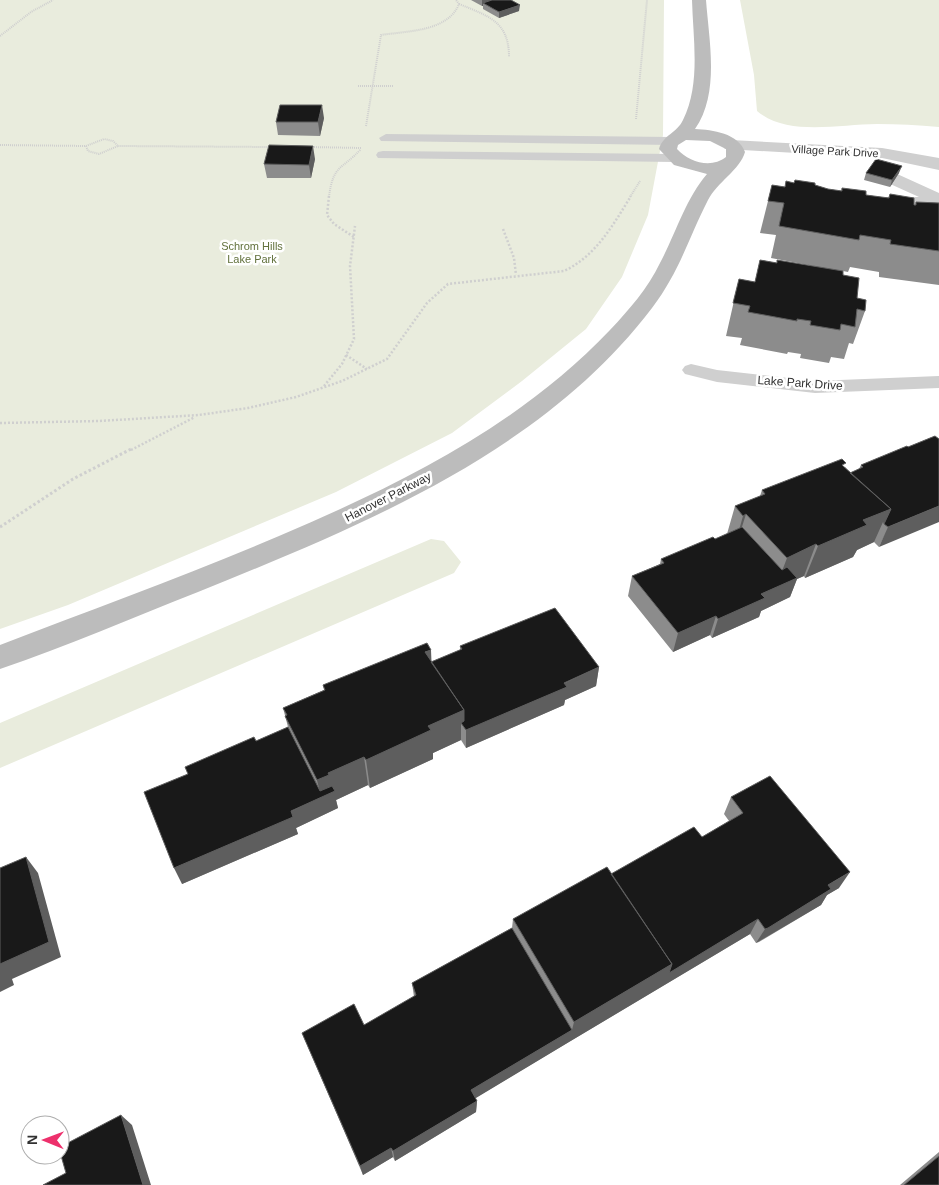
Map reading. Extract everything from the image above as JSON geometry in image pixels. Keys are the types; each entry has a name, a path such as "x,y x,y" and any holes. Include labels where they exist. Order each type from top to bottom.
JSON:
{"street":[{"path":"677,149 696,114 701,87 698,0"},
{"path":"701,87 714,116 724,130 730,152"},
{"path":"677,149 706,134 730,152"},
{"path":"677,149 704,168 730,152"},
{"name":"Hanover Parkway","path":"677,149 688,189 690,220"},
{"name":"Hanover Parkway","path":"0,657 226,569 362,512 440,470 508,428 580,372 618,333 665,274 699,198 730,152"},
{"name":"Village Park Drive","path":"730,152 882,154 939,164"},
{"name":"Village Park Drive","path":"730,152 860,170"},
{"path":"895,179 939,201"}],"lane":[{"path":"386,138 677,149"},
{"path":"383,155 677,149"},
{"path":"868,199 904,203 939,201"},
{"name":"Lake Park Drive","path":"691,370 727,377 815,387 939,382"}],"path":[{"path":"0,36 31,12 52,0"},
{"path":"456,0 459,4 498,23 507,30 510,45 509,57"},
{"path":"636,125 647,0"},
{"path":"365,130 381,36 447,21 454,16 459,4"},
{"path":"358,86 393,86"},
{"path":"0,145 86,146 104,139 113,141 118,146"},
{"path":"86,146 88,151 98,154 118,146 274,147"},
{"path":"304,147 362,148 353,159 338,167 334,173 327,215 334,224 354,237"},
{"path":"0,424 198,416 258,407 299,396 367,369 390,357 441,288 448,284 564,271 576,267 608,231 642,178"},
{"path":"324,386 346,355 354,339 350,266 355,226"},
{"path":"503,229 514,258 516,275"},
{"path":"346,355 367,369"},
{"path":"0,527 73,479 198,416"}],"green space":[{"name":"Schrom Hills Lake Park","path":"0,0 664,0 663,135 648,215 622,277 586,329 522,381 452,433 336,492 68,605 0,629"},
{"path":"740,0 939,0 939,127 877,124 799,127 769,119 757,111 754,75"},
{"path":"431,539 444,541 461,562 454,573 0,768 0,723"}],"building":[{"path":"492,0 511,0 520,5 499,12 483,3"},
{"path":"280,105 322,105 318,122 276,122"},
{"path":"269,145 313,146 309,165 264,164"},
{"path":"876,159 902,166 892,180 866,173"},
{"path":"795,180 815,183 815,185 828,189 842,191 842,188 866,191 866,195 889,198 890,194 914,198 914,205 916,205 916,202 939,203 939,251 890,244 891,240 860,235 859,240 779,226 784,203 768,201 772,185 785,187 786,181 794,183"},
{"path":"760,260 777,263 777,260 843,271 843,275 859,278 857,298 866,300 865,311 857,309 855,327 841,324 840,330 810,325 811,321 797,319 797,321 748,312 750,306 733,303 739,279 755,282"},
{"path":"935,436 939,439 939,506 888,527 884,524 891,509 850,473 863,467 861,465"},
{"path":"842,459 846,463 842,465 891,509 863,520 867,525 818,546 816,544 787,558 746,514 743,516 735,506 765,494 762,490"},
{"path":"742,527 782,570 787,567 797,578 761,594 765,598 718,619 716,616 678,633 632,576 664,563 661,559"},
{"path":"555,608 599,667 564,683 567,687 466,730 461,723 464,721 464,710 431,662 462,649 460,646"},
{"path":"427,643 431,650 425,652 464,710 428,726 431,730 366,760 364,757 317,780 285,716 287,715 283,708 325,690 323,685"},
{"path":"288,727 320,791 332,786 335,791 291,811 293,817 174,868 144,792 188,774 185,767 254,737 256,741"},
{"path":"770,776 850,872 828,885 831,889 768,928 765,929 758,919 669,973 672,964 611,874 694,827 702,837 743,813 731,797"},
{"path":"26,857 49,942 0,964 0,868"},
{"path":"607,867 672,964 574,1022 513,919"},
{"path":"512,928 572,1030 471,1090 477,1101 393,1151 391,1148 360,1166 302,1033 354,1004 364,1025 416,995 412,983"},
{"path":"121,1115 143,1185 43,1185 66,1173 64,1165 70,1165 70,1142"},
{"path":"939,1156 939,1185 904,1185"}]}
